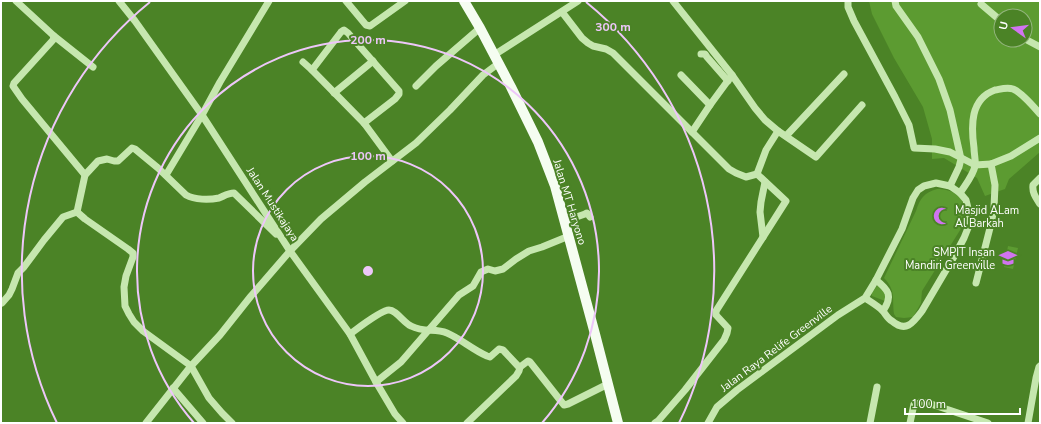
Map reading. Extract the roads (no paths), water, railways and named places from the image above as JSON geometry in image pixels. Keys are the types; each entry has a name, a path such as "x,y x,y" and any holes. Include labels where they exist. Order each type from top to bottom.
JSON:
{"main road":[{"name":"Jalan MT Haryono","path":"464,1 480,28 538,142 555,186 618,423"}],"street":[{"path":"16,1 54,36 93,67"},
{"name":"Jalan Mustikajaya","path":"120,1 202,115 290,251 350,334 395,414 403,423"},
{"path":"166,175 269,1"},
{"path":"346,1 366,25 370,26 405,1"},
{"path":"146,423 191,366 220,335 251,296 290,251 321,219 392,160 416,143 484,75 496,59 578,1"},
{"path":"673,1 732,75 754,108 778,131 816,157 862,105"},
{"path":"848,1 848,7 854,21 907,119 914,148 926,148 950,152 975,165 991,164 1012,156 1040,138"},
{"path":"865,298 883,311 891,321 900,327 910,325 922,311 955,255 968,228 970,218 966,200 950,186 961,159 950,110 939,79 918,37 896,6 895,1"},
{"path":"981,2 993,13"},
{"path":"562,12 588,44 606,49 613,53 729,169 746,177 757,174"},
{"path":"416,86 436,66 480,28"},
{"path":"312,70 341,32 344,30 348,33 399,91 399,94 395,99 364,123"},
{"path":"54,36 53,40 14,83 13,86 85,175"},
{"path":"701,54 705,54 728,81"},
{"path":"334,93 373,61"},
{"path":"303,62 364,123 392,160"},
{"path":"786,136 844,74"},
{"path":"681,75 710,105"},
{"path":"692,132 732,75"},
{"path":"960,194 975,165 972,136 973,122 974,111 980,99 990,92 1002,88 1013,89 1025,98 1040,114"},
{"path":"757,174 766,150 778,131"},
{"path":"77,212 85,175 98,161 107,159 118,161 132,148 166,175 186,195 192,198 218,198 229,193 234,193 282,239"},
{"path":"976,283 993,213 995,185 991,164"},
{"path":"655,423 685,390 724,340 728,328 716,315 716,311 786,201 757,174"},
{"path":"1040,178 1033,185 1032,190 1040,204"},
{"path":"763,237 760,212 765,182"},
{"name":"Jalan Raya Relife Greenville","path":"708,422 717,407 737,390 838,315 865,298 902,229 913,198 918,190 924,186 936,183 950,186"},
{"path":"2,303 9,295 18,273 44,240 63,217 77,212"},
{"path":"77,212 133,253 133,258 126,276 124,287 125,306 129,314 134,322 143,331 191,366 210,398 232,423"},
{"path":"565,221 585,214 590,217"},
{"path":"376,382 401,362 459,295 473,286 482,272 488,269 495,271 503,269 529,250 542,247 569,236"},
{"path":"876,280 886,288 888,293 889,301 883,311"},
{"path":"350,334 382,313 390,310 410,326 424,331 436,330 446,332 487,356 490,357 499,349 502,350 520,367"},
{"path":"467,423 516,376 520,367 528,361 564,405 608,384"},
{"path":"1028,423 1036,378 1040,366"},
{"path":"873,422 877,387"},
{"path":"173,388 203,423"},
{"path":"910,423 914,404 920,402 939,406 988,423"}],"place":[{"name":"Masjid ALam Al Barkah","path":"942,216"},
{"name":"SMPIT Insan Mandiri Greenville","path":"1008,258"}]}
